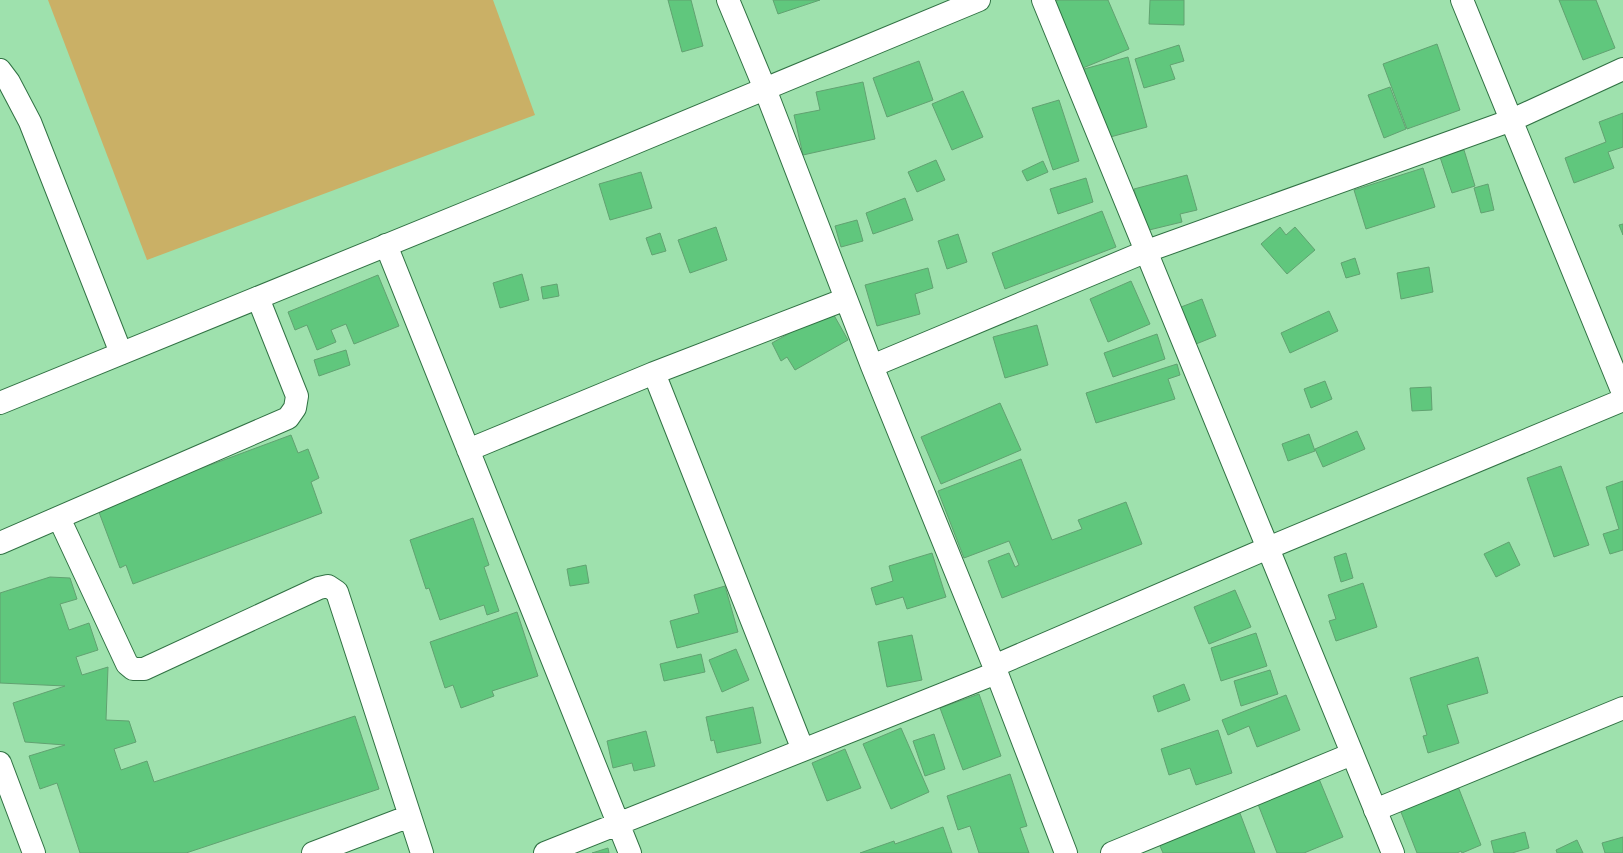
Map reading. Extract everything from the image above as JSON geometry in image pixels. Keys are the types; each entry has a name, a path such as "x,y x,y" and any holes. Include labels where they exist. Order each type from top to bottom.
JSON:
{"street":[{"path":"728,0 765,89 872,366 995,670 1066,853"},
{"path":"0,403 979,0"},
{"path":"1043,0 1393,853"},
{"path":"1462,0 1623,393"},
{"path":"872,366 1147,251 1512,120 1623,69"},
{"path":"0,70 9,82 30,122 121,353"},
{"path":"386,245 630,853"},
{"path":"0,544 288,418 295,408 297,396 258,298"},
{"path":"468,450 654,373 846,299"},
{"path":"654,373 803,750"},
{"path":"545,853 803,750 995,670 1268,548 1623,400"},
{"path":"59,518 127,664 133,669 144,669 319,588 328,586 337,592 422,853"},
{"path":"1375,810 1623,708"},
{"path":"1112,853 1352,754"},
{"path":"0,763 34,853"},
{"path":"313,853 410,816"}],"shaded area":[{"path":"48,0 493,0 535,115 147,260"}],"building":[{"path":"668,0 691,0 703,46 682,52"},
{"path":"773,0 820,0 778,14"},
{"path":"1108,0 1129,49 1083,68 1055,1"},
{"path":"1150,0 1184,0 1184,25 1149,24"},
{"path":"1559,0 1596,0 1615,48 1583,60"},
{"path":"1437,44 1460,110 1407,129 1383,64"},
{"path":"1179,45 1184,61 1170,65 1175,79 1144,88 1135,59"},
{"path":"1128,57 1147,127 1103,139 1084,69"},
{"path":"919,61 933,100 887,117 873,78"},
{"path":"863,82 875,139 803,155 794,115 820,110 816,92"},
{"path":"1390,87 1406,129 1384,138 1368,95"},
{"path":"963,91 983,137 952,150 932,104"},
{"path":"1059,100 1079,161 1053,170 1032,108"},
{"path":"1623,113 1623,147 1608,152 1614,168 1574,183 1565,158 1606,142 1599,122"},
{"path":"1464,150 1475,186 1452,193 1440,157"},
{"path":"936,160 945,180 917,192 908,172"},
{"path":"1043,161 1048,172 1027,181 1022,171"},
{"path":"1423,168 1435,207 1366,229 1354,190"},
{"path":"641,172 652,208 610,220 599,184"},
{"path":"1187,175 1197,210 1180,214 1182,222 1145,231 1134,189"},
{"path":"1086,178 1093,202 1058,214 1050,189"},
{"path":"1488,184 1494,210 1481,213 1474,188"},
{"path":"905,198 913,220 873,234 866,213"},
{"path":"1102,211 1116,247 1005,289 992,253"},
{"path":"857,220 863,241 841,247 835,226"},
{"path":"1623,224 1623,235 1619,225"},
{"path":"716,227 727,260 690,273 678,240"},
{"path":"1280,227 1286,235 1295,227 1315,250 1287,274 1261,244"},
{"path":"660,233 666,251 652,255 646,238"},
{"path":"958,234 967,262 947,269 938,241"},
{"path":"1355,258 1360,274 1346,278 1341,263"},
{"path":"1429,267 1433,292 1401,299 1397,273"},
{"path":"928,268 933,288 915,294 920,314 877,326 865,285"},
{"path":"522,274 529,300 500,308 493,283"},
{"path":"378,275 399,326 354,344 346,324 331,330 336,342 317,350 307,325 295,330 288,312"},
{"path":"1131,281 1150,324 1108,342 1090,299"},
{"path":"557,284 559,296 543,299 541,287"},
{"path":"1202,299 1216,336 1196,344 1181,307"},
{"path":"831,310 848,340 795,370 787,357 781,361 772,343"},
{"path":"1329,311 1338,331 1290,353 1281,333"},
{"path":"1037,325 1048,365 1005,378 993,337"},
{"path":"1157,334 1165,359 1113,377 1104,353"},
{"path":"346,350 350,365 319,376 314,360"},
{"path":"1177,364 1180,375 1168,379 1175,399 1096,423 1086,393"},
{"path":"1325,381 1332,399 1311,408 1304,389"},
{"path":"1431,387 1432,410 1412,411 1410,388"},
{"path":"1000,403 1021,450 941,484 921,437"},
{"path":"1357,431 1365,449 1323,467 1315,449"},
{"path":"1309,434 1315,451 1288,461 1282,444"},
{"path":"291,435 298,453 308,449 319,478 311,482 322,513 133,584 126,565 120,568 97,507"},
{"path":"1021,459 1052,540 1082,529 1078,520 1126,502 1142,544 1002,598 988,561 1009,553 1015,567 1019,565 1009,541 964,558 938,491"},
{"path":"1561,466 1589,545 1554,557 1527,478"},
{"path":"1623,481 1623,550 1610,554 1603,534 1619,529 1606,487"},
{"path":"473,518 489,565 484,567 499,611 487,615 484,605 440,620 429,588 426,589 410,540"},
{"path":"1509,542 1520,565 1496,577 1484,554"},
{"path":"932,553 946,597 907,609 903,597 876,605 871,588 893,581 889,566"},
{"path":"1346,553 1353,578 1341,582 1334,557"},
{"path":"586,565 589,583 570,586 567,569"},
{"path":"50,577 70,578 77,599 60,604 69,630 89,623 98,650 76,657 82,675 108,667 106,720 129,721 136,742 114,749 121,770 147,761 154,782 355,716 379,789 186,853 80,853 57,783 40,789 29,756 65,745 25,742 13,703 65,686 0,683 0,593"},
{"path":"1363,583 1377,627 1336,641 1329,621 1336,619 1328,595"},
{"path":"725,586 738,632 677,648 670,621 699,613 694,595"},
{"path":"1235,590 1251,627 1209,644 1194,607"},
{"path":"517,612 538,676 492,691 494,696 461,708 453,685 445,688 430,642"},
{"path":"1256,633 1267,666 1221,681 1211,648"},
{"path":"912,635 922,680 887,687 878,642"},
{"path":"736,649 749,680 722,692 709,660"},
{"path":"701,654 705,672 664,681 660,664"},
{"path":"1478,657 1488,693 1447,705 1459,743 1428,753 1423,736 1427,735 1410,678"},
{"path":"1270,670 1278,694 1241,706 1234,681"},
{"path":"1184,684 1190,700 1158,712 1153,696"},
{"path":"979,694 1001,756 963,770 940,708"},
{"path":"1286,695 1300,730 1257,747 1249,726 1228,735 1222,720"},
{"path":"753,707 761,743 717,753 714,740 711,741 706,717"},
{"path":"901,728 929,792 891,809 863,744"},
{"path":"1218,730 1232,773 1196,785 1190,768 1169,775 1161,749"},
{"path":"646,731 655,766 634,771 632,763 613,768 607,741"},
{"path":"934,734 945,769 925,776 913,741"},
{"path":"845,749 861,788 827,801 812,763"},
{"path":"1010,774 1027,826 1020,828 1029,853 979,853 970,826 958,830 947,796"},
{"path":"1317,774 1343,837 1304,853 1277,853 1256,799"},
{"path":"1457,784 1481,845 1462,853 1461,851 1457,853 1417,853 1399,807"},
{"path":"1238,808 1255,853 1163,853 1157,839"},
{"path":"943,827 952,853 860,853 894,841 895,844"},
{"path":"1525,832 1529,848 1512,853 1494,853 1491,841"},
{"path":"1623,837 1623,853 1605,853 1602,843"},
{"path":"1577,840 1583,853 1557,853 1556,850"},
{"path":"608,848 609,853 592,853"}]}
